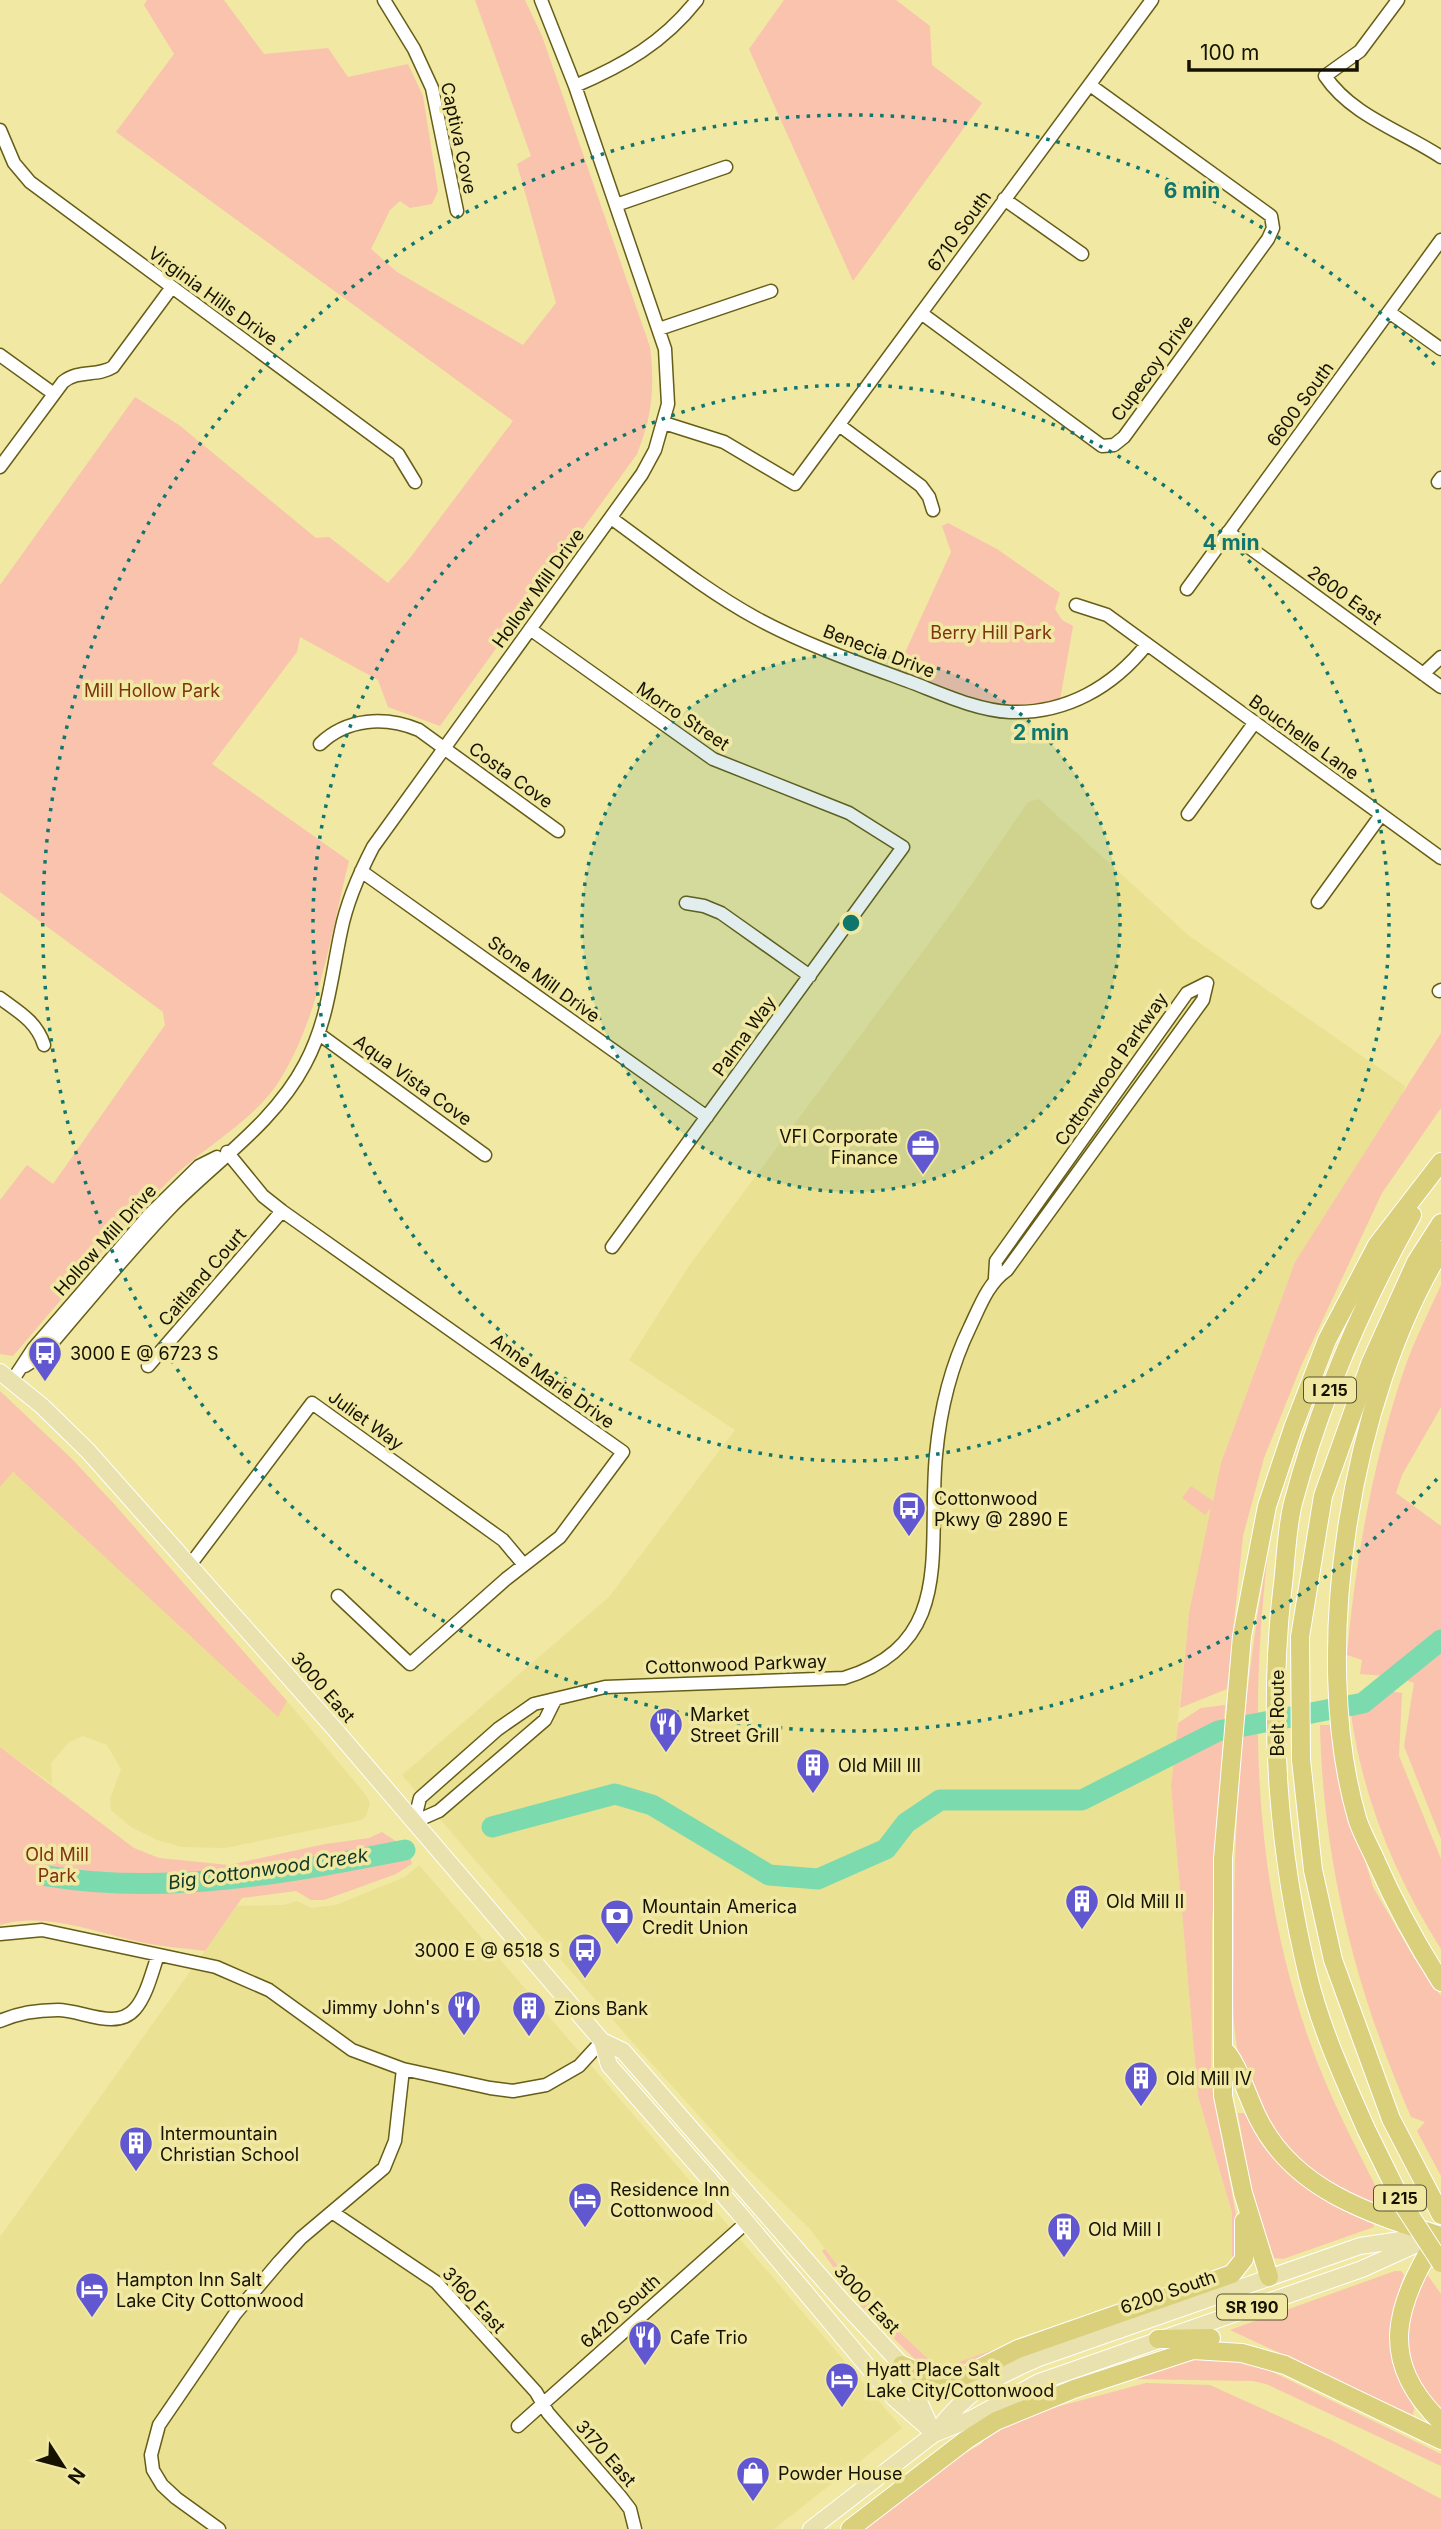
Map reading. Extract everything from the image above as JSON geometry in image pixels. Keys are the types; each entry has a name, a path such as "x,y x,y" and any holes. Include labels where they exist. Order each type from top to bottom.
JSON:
{"highway":[{"path":"1269,2277 1242,2193 1223,2096 1223,1859 1229,1760 1242,1636 1267,1506 1293,1428 1328,1340 1377,1245 1441,1162"},
{"name":"Belt Route","path":"1441,1162 1393,1249 1340,1356 1292,1505 1277,1637 1277,1759 1288,1874 1308,1977 1335,2058 1366,2129 1404,2206 1441,2263"},
{"name":"Belt Route","path":"1441,1223 1416,1262 1370,1364 1323,1496 1300,1637 1301,1760 1313,1870 1333,1960 1391,2119 1441,2215"},
{"path":"1441,1250 1407,1320 1367,1435 1352,1503 1336,1644 1343,1755 1357,1820 1407,1928 1441,1982"},
{"path":"1407,1928 1441,1972"},
{"path":"1223,2049 1233,2057 1244,2092 1262,2126 1298,2171 1337,2199 1385,2219 1440,2234 1411,2280 1399,2315 1399,2341 1413,2391 1441,2422"},
{"path":"902,2365 936,2380 958,2379 1018,2349 1232,2274 1244,2259 1242,2193"},
{"path":"1158,2339 1224,2338 1251,2346 1441,2441"},
{"path":"850,2529 981,2431 1012,2413 1074,2389 1193,2350 1242,2353 1285,2365"}],"main road":[{"name":"3000 East","path":"6,1376 66,1428 190,1565 603,2041 623,2050 841,2300 902,2365 934,2434"},
{"name":"3000 East","path":"603,2041 609,2065 747,2222 894,2398 934,2434"},
{"name":"6200 South","path":"934,2434 957,2403 1002,2374 1064,2348 1360,2246 1440,2234"},
{"name":"6200 South","path":"811,2529 934,2434 971,2419 1050,2377 1362,2269 1440,2234"},
{"path":"902,2365 926,2385 942,2390 959,2388 1002,2374"}],"street":[{"name":"Captiva Cove","path":"384,0 414,49 439,108 457,211"},
{"name":"Hollow Mill Drive","path":"6,1376 40,1356 158,1222 227,1152 252,1132 291,1088 319,1034 329,1001 341,929 361,871 391,820 642,474 664,423 668,368 659,330 575,86 541,0"},
{"path":"575,86 610,72 649,49 667,34 697,0"},
{"name":"6710 South","path":"664,423 724,443 794,484 1152,0"},
{"path":"1398,0 1360,51 1325,76 1343,97 1376,121 1441,156"},
{"name":"Cupecoy Drive","path":"920,313 1102,446 1114,445 1124,437 1268,239 1273,228 1270,216 1090,85"},
{"name":"Virginia Hills Drive","path":"0,130 14,163 30,183 398,454 415,482"},
{"path":"616,205 726,167"},
{"path":"1004,199 1082,254"},
{"name":"6600 South","path":"1187,589 1441,240"},
{"path":"0,467 70,376 107,371 113,367 172,287"},
{"path":"659,330 771,291"},
{"path":"1389,312 1441,349"},
{"path":"0,355 54,394"},
{"path":"839,425 921,486 929,496 933,510"},
{"name":"Benecia Drive","path":"611,518 731,604 777,629 825,650 986,709 1032,711 1082,699 1123,671 1147,644"},
{"name":"2600 East","path":"1228,532 1441,687"},
{"name":"Bouchelle Lane","path":"1076,604 1107,615 1441,858"},
{"name":"Morro Street","path":"530,629 713,759 849,813 903,847"},
{"path":"1423,674 1441,657"},
{"name":"Costa Cove","path":"320,744 345,726 385,720 419,730 558,831"},
{"path":"1188,814 1255,722"},
{"path":"1318,902 1381,815"},
{"name":"Palma Way","path":"612,1247 903,847"},
{"name":"Stone Mill Drive","path":"361,871 707,1117"},
{"path":"686,903 721,913 810,976"},
{"name":"Cottonwood Parkway","path":"414,1822 420,1798 498,1729 534,1704 605,1687 640,1684 844,1678 868,1671 890,1658 919,1621 929,1598 933,1490 942,1413 963,1341 995,1278 996,1261 1088,1128 1187,993 1207,983 1203,1000 1007,1270 995,1278"},
{"path":"0,998 30,1019 40,1031 44,1045"},
{"name":"Aqua Vista Cove","path":"319,1034 485,1155"},
{"name":"Anne Marie Drive","path":"227,1152 263,1196 282,1212 623,1452 560,1537 410,1664 338,1596"},
{"name":"Caitland Court","path":"148,1366 282,1212"},
{"name":"Juliet Way","path":"190,1565 312,1403 502,1540 524,1565"},
{"path":"414,1822 439,1811 545,1720 555,1700"},
{"path":"0,1934 42,1930 216,1967 269,1990 352,2050 403,2069 513,2091 546,2085 563,2078 603,2041"},
{"path":"0,2021 38,2011 61,2010 111,2019 123,2018 140,2002 158,1955"},
{"path":"219,2529 162,2485 153,2470 153,2440 165,2415 235,2314 301,2238 373,2179 391,2156 403,2069"},
{"name":"3160 East","path":"332,2212 436,2282 543,2403"},
{"name":"6420 South","path":"518,2426 747,2222"},
{"name":"3170 East","path":"543,2403 630,2509 635,2529"}],"shaded area":[{"path":"1039,799 1188,935 1405,1086 1397,1107 1295,1262 1221,1463 1189,1613 1171,1786 1198,2096 1232,2214 1232,2265 939,2369 861,2296 810,2229 738,2159 625,2034 402,1775 609,1597 735,1430 629,1360 689,1266 958,904 1028,802"},
{"path":"13,1472 277,1716 287,1701 365,1794 370,1803 366,1816 362,1820 225,1848 182,1847 157,1840 131,1827 111,1810 110,1799 121,1769 107,1745 83,1736 69,1742 51,1763 52,1784 0,1747 0,1487"},
{"path":"419,1865 902,2428 774,2529 0,2529 0,2237 237,1906 284,1905 297,1901 311,1908 336,1905 405,1877"}],"green space":[{"name":"Mill Hollow Park","path":"147,0 224,0 264,54 328,48 348,77 408,64 423,96 438,191 432,204 410,208 400,201 390,210 371,249 397,272 523,345 556,303 517,164 531,156 475,0 525,0 542,36 650,347 651,402 637,454 440,726 388,707 378,680 300,637 297,652 212,764 349,861 330,944 306,1027 271,1093 245,1119 186,1166 151,1199 13,1356 0,1354 0,1200 27,1165 53,1184 165,1025 163,1012 0,892 0,585 135,397 179,425 316,538 329,537 388,583 410,558 513,421 116,132 174,54 144,5"},
{"path":"784,0 896,0 930,26 932,65 982,103 853,281 749,49"},
{"name":"Berry Hill Park","path":"948,523 997,549 1060,593 1055,609 1062,620 1073,626 1060,700 1018,705 997,703 897,670 951,552 942,526"},
{"path":"1441,1033 1441,1108 1382,1193 1301,1366 1264,1458 1243,1536 1227,1689 1180,1708 1189,1613 1211,1508 1205,1515 1182,1498 1191,1486 1213,1501 1221,1463 1295,1262"},
{"path":"1441,1285 1441,1407 1402,1475 1396,1493 1441,1526 1441,1839 1404,1746 1414,1683 1398,1677 1360,1674 1362,1660 1347,1655 1360,1548 1374,1477 1407,1362"},
{"path":"0,1391 72,1459 115,1505 287,1701 278,1717 13,1472 0,1487"},
{"path":"1268,1552 1258,1682 1258,1746 1269,1875 1280,1939 1318,2064 1389,2212 1323,2178 1282,2142 1252,2094 1237,2045 1233,1988 1238,1796 1253,1649"},
{"path":"1384,1690 1402,1693 1399,1756 1441,1859 1441,1949 1395,1865 1373,1806 1356,1746 1351,1714 1364,1708"},
{"path":"1225,1705 1212,1924 1211,2082 1240,2236 1232,2265 1232,2213 1198,2096 1171,1786 1178,1723 1201,1708"},
{"path":"1320,1725 1331,1725 1342,1786 1373,1887 1414,1958 1441,1996 1441,2176 1417,2131 1425,2122 1411,2117 1391,2070 1346,1926 1328,1827"},
{"name":"Old Mill Park","path":"0,1747 134,1848 159,1858 229,1865 325,1844 369,1838 382,1832 404,1848 412,1864 396,1874 324,1900 311,1900 296,1891 242,1898 205,1951 160,1946 54,1922 18,1921 0,1925"},
{"path":"1238,2113 1244,2113 1270,2148 1300,2179 1334,2204 1373,2224 1374,2227 1283,2259 1274,2258 1250,2185"},
{"path":"825,2249 861,2296 939,2369 1226,2267 952,2375 927,2371 860,2305 822,2251"},
{"path":"1424,2270 1441,2294 1441,2417 1411,2367 1406,2330"},
{"path":"1401,2271 1404,2275 1393,2326 1395,2360 1414,2408 1413,2415 1230,2330"},
{"path":"1220,2355 1256,2364 1441,2454 1441,2466 1266,2384 1253,2381 1131,2379 1045,2410 1146,2383 1210,2385 1331,2440 1441,2499 1441,2529 865,2529 952,2461 981,2444 993,2429 1175,2360"}],"waterway":[{"name":"Big Cottonwood Creek","path":"492,1827 615,1794 652,1805 769,1875 818,1879 886,1849 906,1823 940,1800 1082,1800 1218,1731 1363,1703 1441,1640"},
{"name":"Big Cottonwood Creek","path":"47,1876 92,1882 182,1883 272,1874 405,1850"}],"place":[{"name":"VFI Corporate Finance","path":"923,1176"},
{"name":"3000 E @ 6723 S","path":"45,1383"},
{"name":"Cottonwood Pkwy @ 2890 E","path":"909,1538"},
{"name":"Market Street Grill","path":"666,1754"},
{"name":"Old Mill III","path":"813,1795"},
{"name":"Old Mill II","path":"1082,1931"},
{"name":"Mountain America Credit Union","path":"617,1946"},
{"name":"3000 E @ 6518 S","path":"585,1980"},
{"name":"Jimmy John's","path":"464,2037"},
{"name":"Zions Bank","path":"529,2038"},
{"name":"Old Mill IV","path":"1141,2108"},
{"name":"Intermountain Christian School","path":"136,2173"},
{"name":"Residence Inn Cottonwood","path":"585,2229"},
{"name":"Old Mill I","path":"1064,2259"},
{"name":"Hampton Inn Salt Lake City Cottonwood","path":"92,2319"},
{"name":"Cafe Trio","path":"645,2367"},
{"name":"Hyatt Place Salt Lake City/Cottonwood","path":"842,2409"},
{"name":"Powder House","path":"753,2503"}]}
